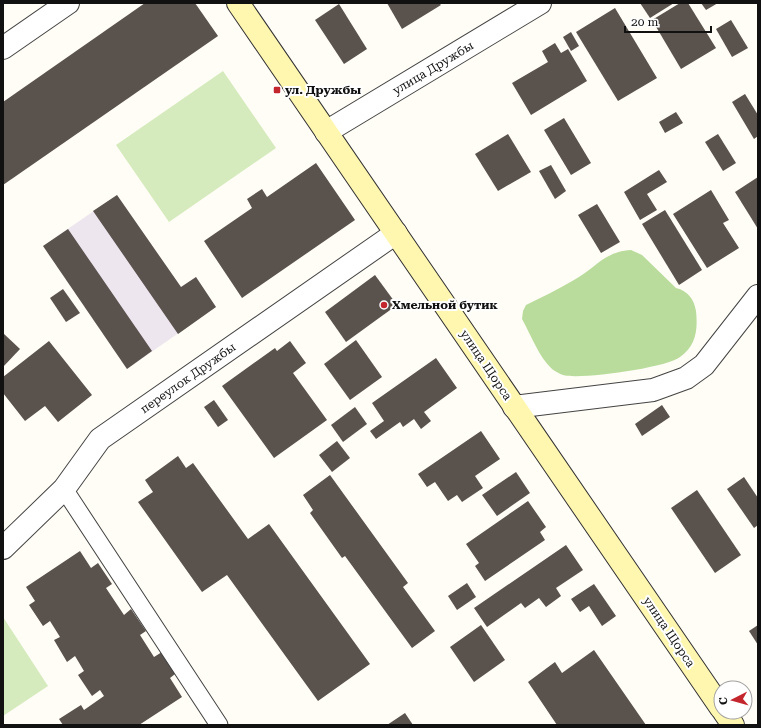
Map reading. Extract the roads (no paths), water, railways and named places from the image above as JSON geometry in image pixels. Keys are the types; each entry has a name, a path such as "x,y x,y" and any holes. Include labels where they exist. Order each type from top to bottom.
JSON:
{"street":[{"path":"3,48 68,3"},
{"name":"улица Щорса","path":"238,3 713,696"},
{"name":"улица Дружбы","path":"326,132 540,3"},
{"name":"переулок Дружбы","path":"3,548 64,489 100,439 396,233"},
{"path":"514,406 653,390 686,378 704,365 758,296"}],"lane":[{"path":"64,489 219,725"}],"place":[{"name":"ул. Дружбы","path":"277,90"},
{"name":"Хмельной бутик","path":"384,305"}]}
